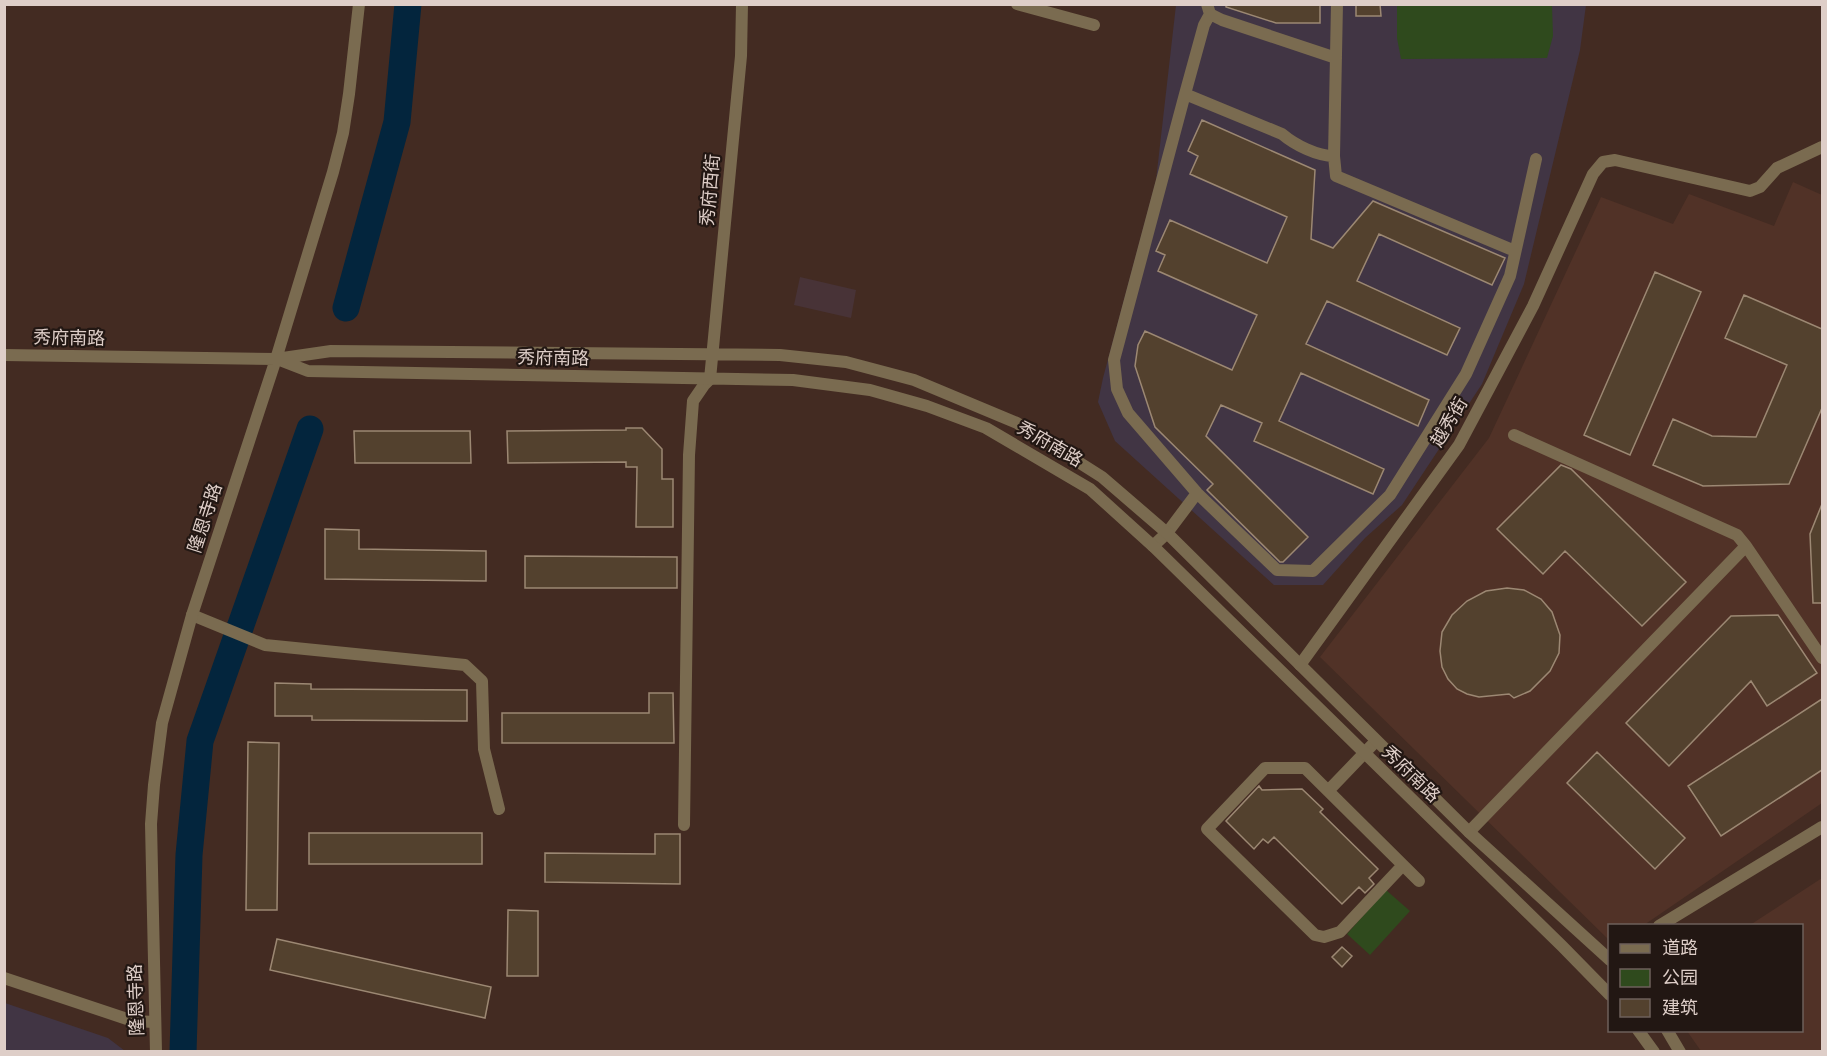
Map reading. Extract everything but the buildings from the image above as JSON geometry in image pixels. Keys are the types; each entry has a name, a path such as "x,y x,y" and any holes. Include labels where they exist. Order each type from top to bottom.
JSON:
{"street":[{"name":"隆恩寺路","path":"156,1052 150,872 153,785 162,723 192,615 276,358 333,172 343,133 359,4"},
{"name":"秀府西街","path":"710,379 741,56 742,4"},
{"path":"1017,4 1094,25"},
{"path":"1337,4 1334,156 1336,176 1515,251"},
{"path":"1336,58 1221,20 1209,9 1113,360 1117,389 1128,413 1197,493 1277,570 1313,571 1390,495 1466,374 1510,276 1536,159"},
{"path":"1185,94 1282,134 1291,141 1326,156 1334,156"},
{"name":"越秀街","path":"1300,665 1459,445 1529,315 1593,174 1603,162 1615,160 1750,190 1760,187 1777,168 1822,147"},
{"name":"秀府南路","path":"4,355 276,358 331,351 780,355 846,362 914,380 1017,423 1102,477 1167,533 1469,832 1608,956"},
{"name":"秀府南路","path":"276,358 308,371 804,381 870,390 927,406 986,428 1090,489 1153,546 1608,993"},
{"path":"684,825 689,455 693,401 710,379"},
{"path":"1515,435 1737,535 1822,658"},
{"path":"1153,546 1167,533 1197,493"},
{"path":"1469,832 1746,546"},
{"path":"192,615 265,645 465,665 482,681 484,748 499,809"},
{"path":"1328,791 1376,741"},
{"path":"1403,865 1340,932 1323,937 1315,935 1207,829 1265,768 1305,768 1328,791 1403,865 1419,881"},
{"path":"1662,924 1822,827"},
{"path":"4,978 133,1021 155,1022"},
{"path":"1639,1032 1654,1052"},
{"path":"1668,1032 1680,1052"}],"shaded area":[{"path":"1176,5 1586,5 1580,50 1524,284 1482,384 1402,505 1365,538 1323,585 1274,585 1115,441 1098,402 1156,180"},
{"path":"1793,182 1822,195 1822,803 1645,924 1608,924 1608,939 1320,657 1489,438 1601,197 1673,224 1689,194 1774,226"},
{"path":"800,277 856,290 851,318 794,305"},
{"path":"1822,878 1822,1051 1701,1051 1688,1032 1803,1032 1803,924 1752,924"},
{"path":"5,1003 108,1038 125,1051 5,1051"}],"green space":[{"path":"1397,5 1552,5 1553,36 1547,58 1401,59 1397,38"},
{"path":"1386,890 1410,911 1370,955 1347,934"}],"waterway":[{"path":"346,308 397,122 408,4"},
{"path":"183,1052 189,855 200,741 310,429"}]}
